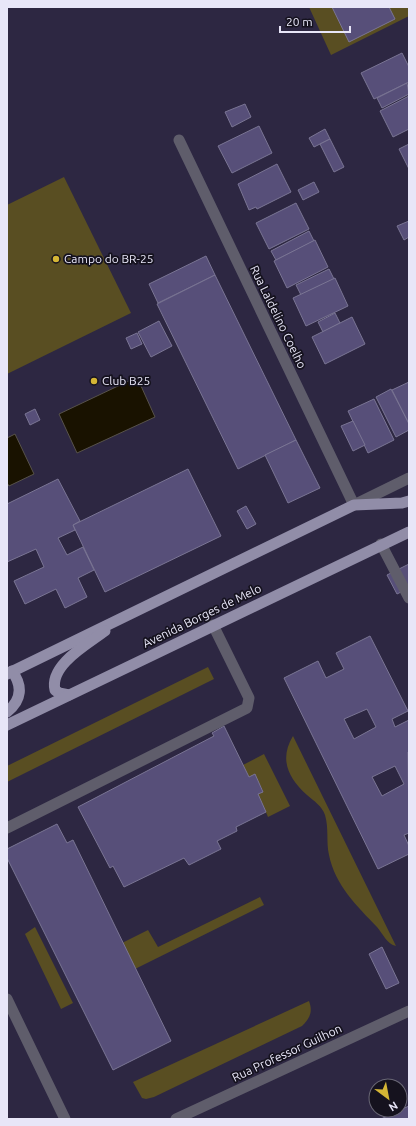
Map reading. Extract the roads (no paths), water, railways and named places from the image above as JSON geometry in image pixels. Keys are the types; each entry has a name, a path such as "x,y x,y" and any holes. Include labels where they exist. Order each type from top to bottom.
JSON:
{"main road":[{"path":"7,712 14,704 20,693 19,683 10,672 354,505 402,503 409,501"},
{"name":"Avenida Borges de Melo","path":"7,726 409,532"},
{"path":"69,695 59,693 55,690 54,685 57,672 66,662 123,617"}],"street":[{"name":"Rua Laldelino Coelho","path":"179,140 354,505"},
{"path":"354,505 409,478"},
{"path":"382,544 409,598"},
{"path":"7,828 247,708 249,698 213,626"},
{"path":"7,999 65,1119"},
{"name":"Rua Professor Guilhon","path":"176,1119 409,1011"}],"place":[{"name":"Campo do BR-25","path":"56,259"},
{"name":"Club B25","path":"94,381"}]}
